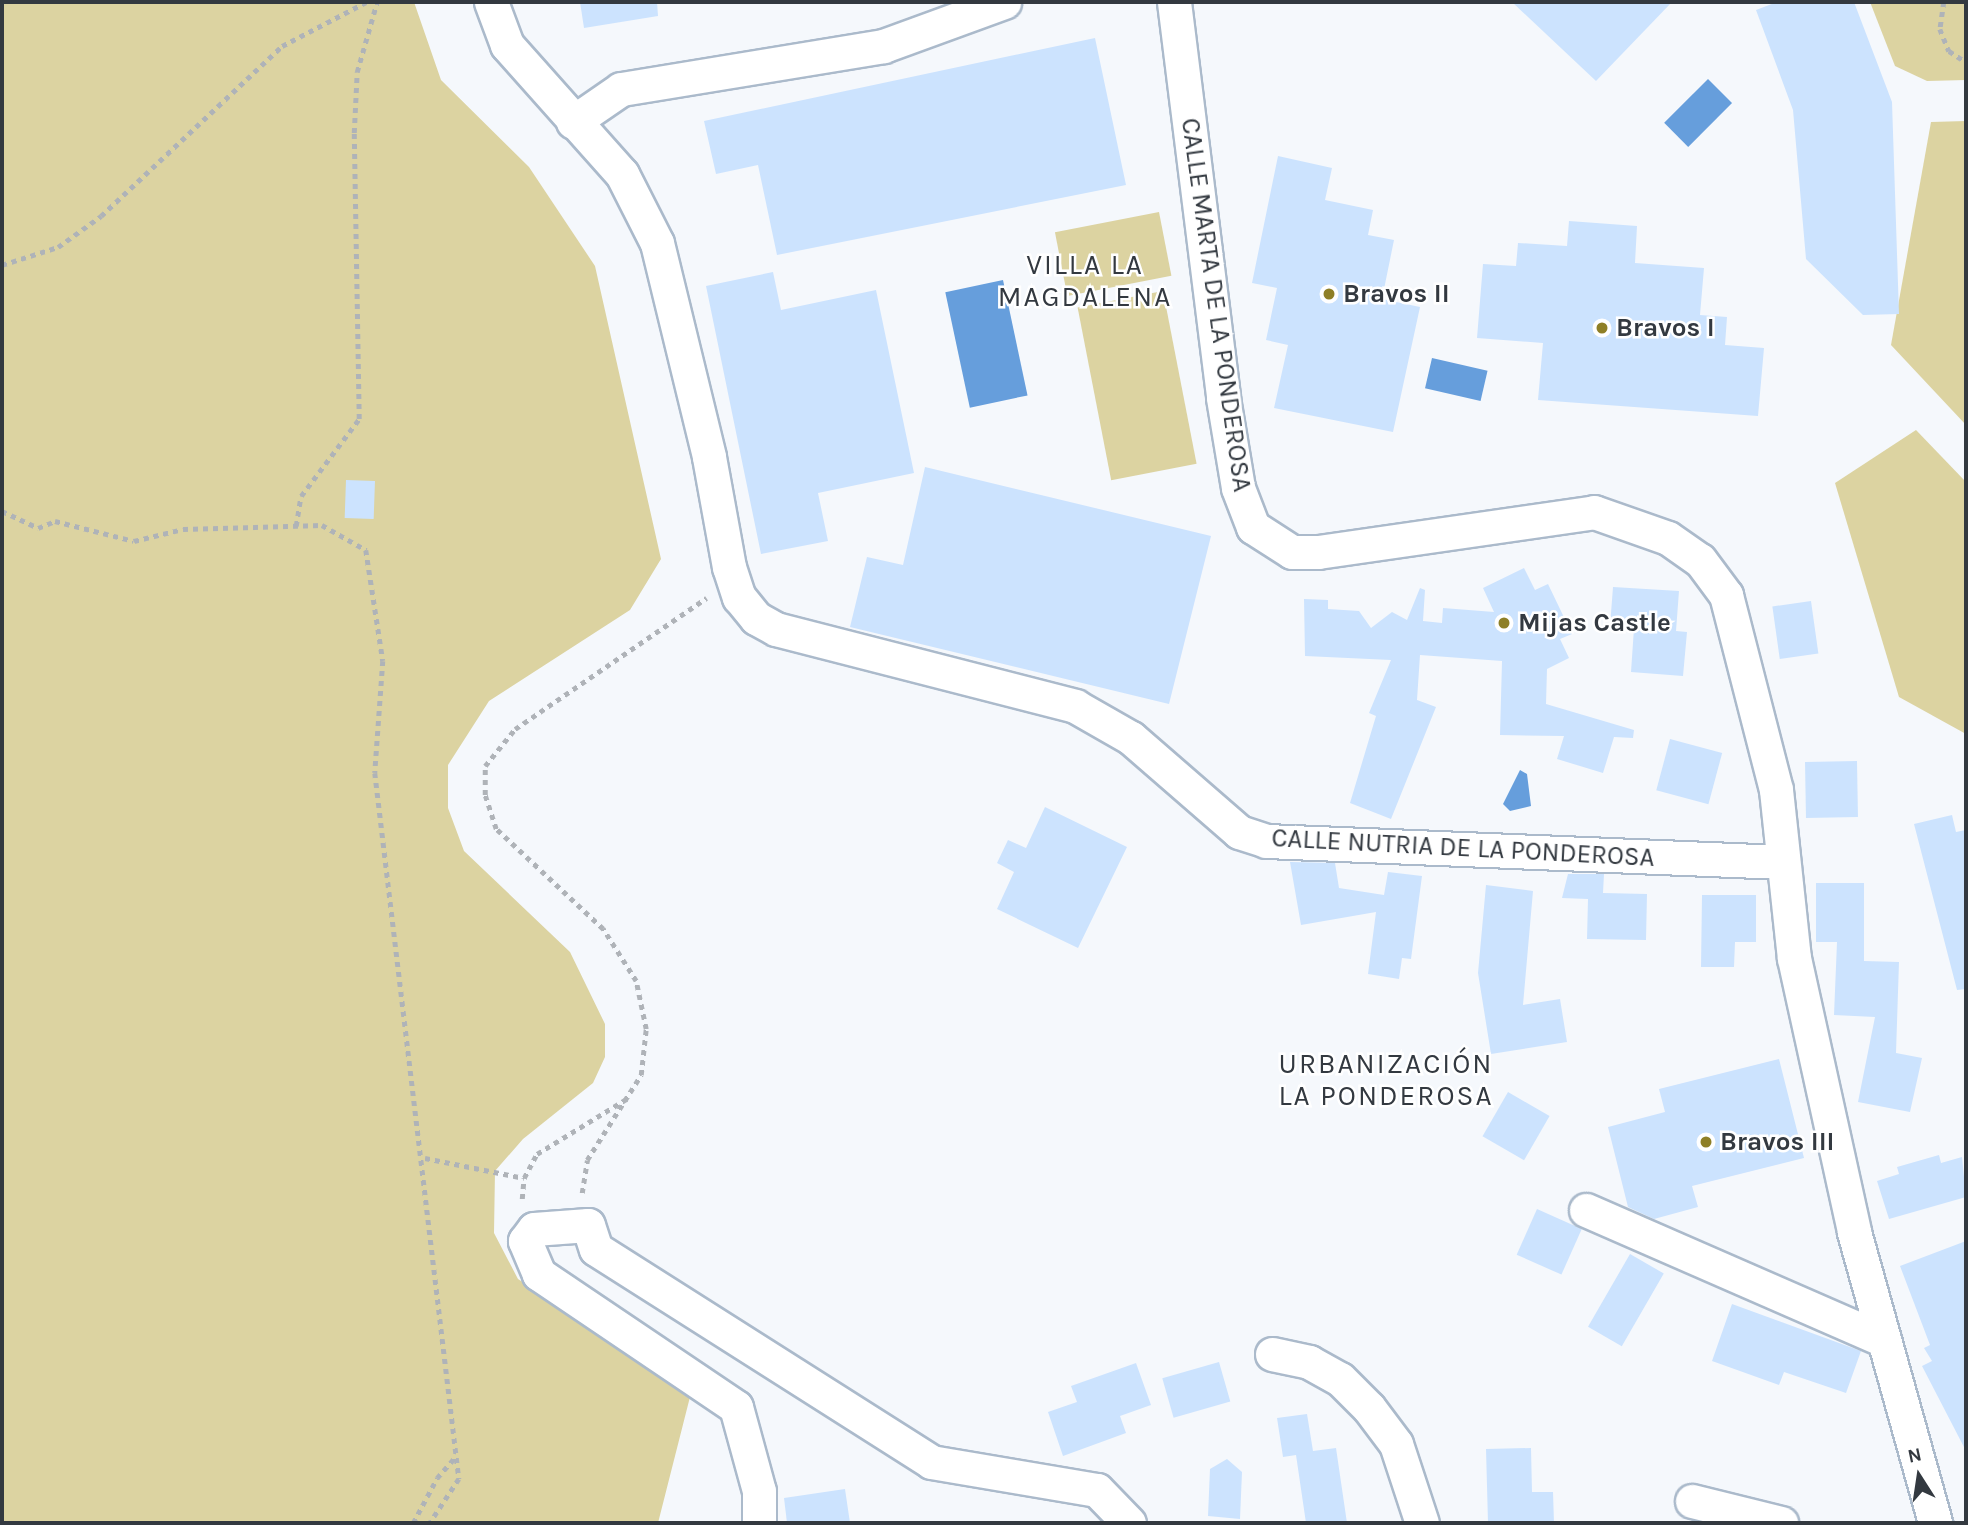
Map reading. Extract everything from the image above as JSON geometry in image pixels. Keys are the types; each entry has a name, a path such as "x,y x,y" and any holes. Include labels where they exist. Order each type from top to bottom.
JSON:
{"street":[{"name":"CALLE NUTRIA DE LA PONDEROSA","path":"491,2 507,45 622,174 657,243 709,457 729,567 739,597 776,629 1076,706 1106,720 1239,832 1266,841 1782,862"},
{"path":"573,122 621,89 883,46 1004,2"},
{"name":"CALLE MARTA DE LA PONDEROSA","path":"1174,2 1223,398 1244,508 1253,527 1292,552 1594,512 1652,528 1700,560 1732,613 1776,790 1794,958 1885,1340 1936,1523"},
{"path":"1586,1210 1885,1340"},
{"path":"759,1523 759,1491 736,1407 539,1274 525,1241 534,1229 588,1226 596,1249 853,1418 931,1462 1097,1490 1129,1523"},
{"path":"1272,1354 1309,1362 1340,1379 1369,1408 1396,1444 1422,1523"},
{"path":"1692,1501 1781,1523"}],"path":[{"path":"2,265 58,247 102,216 282,46 366,2"},
{"path":"296,526 301,496 359,419 354,133 357,72 377,2"},
{"path":"1944,2 1940,29 1949,51 1966,62"},
{"path":"2,511 38,528 55,521 134,541 183,529 322,525 366,550 383,661 375,773 425,1158 458,1454 459,1479 430,1523"},
{"path":"588,1226 582,1177 640,1075 646,1029 636,981 603,929 496,829 485,795 485,766 515,729 714,593 729,567"},
{"path":"534,1229 522,1197 524,1178 537,1154 628,1098"},
{"path":"425,1158 524,1178"},
{"path":"413,1523 437,1478 458,1454"}],"shaded area":[{"path":"2,2 414,2 441,80 529,167 595,266 661,559 630,610 489,701 448,765 448,808 464,851 570,952 605,1024 605,1057 593,1083 523,1139 495,1171 494,1233 518,1279 691,1393 658,1523 2,1523"},
{"path":"1870,2 1966,2 1966,80 1927,81 1895,66"},
{"path":"1966,121 1966,425 1891,345 1931,122"},
{"path":"1159,212 1171,276 1067,296 1055,232"},
{"path":"1163,291 1197,464 1111,480 1078,308"},
{"path":"1916,430 1966,482 1966,734 1899,697 1835,483"}],"water":[{"path":"1708,79 1732,103 1688,147 1664,123"},
{"path":"1003,280 1028,395 970,408 945,292"},
{"path":"1432,358 1488,371 1481,401 1425,388"},
{"path":"1520,770 1527,774 1531,806 1510,811 1503,804"}],"building":[{"path":"580,2 657,2 658,16 584,28"},
{"path":"1512,2 1672,2 1596,81"},
{"path":"1777,2 1854,2 1892,102 1899,314 1863,315 1806,259 1793,110 1756,10"},
{"path":"1095,38 1126,185 777,255 758,165 716,174 704,121"},
{"name":"Bravos II","path":"1278,156 1332,168 1325,200 1373,210 1368,235 1394,240 1382,299 1420,307 1393,432 1274,408 1288,345 1266,340 1277,288 1252,283"},
{"name":"Bravos I","path":"1569,221 1637,226 1635,263 1704,268 1700,315 1727,317 1725,345 1764,348 1758,416 1538,400 1543,343 1477,338 1483,264 1516,266 1518,243 1567,246"},
{"path":"773,272 781,310 876,290 914,473 818,493 828,541 761,554 706,286"},
{"path":"925,467 1211,536 1169,704 850,627 867,557 903,565"},
{"path":"346,480 375,481 374,519 345,518"},
{"path":"1524,568 1535,590 1548,584 1572,634 1560,639 1569,658 1547,669 1546,704 1634,730 1633,738 1614,737 1603,773 1557,759 1564,736 1500,735 1502,661 1420,655 1417,700 1436,707 1391,819 1350,803 1376,716 1369,713 1391,660 1305,656 1304,599 1328,600 1328,609 1359,611 1371,628 1392,612 1407,620 1420,588 1425,590 1423,621 1442,623 1443,608 1494,612 1483,588"},
{"path":"1613,587 1679,591 1676,631 1687,632 1683,676 1631,672 1634,628 1610,626"},
{"path":"1811,601 1818,653 1780,659 1772,606"},
{"path":"1670,739 1722,753 1708,804 1656,790"},
{"path":"1857,761 1858,817 1806,818 1805,762"},
{"path":"1045,807 1127,847 1078,948 997,909 1014,872 997,863 1008,840 1026,848"},
{"path":"1952,815 1956,832 1966,830 1966,989 1957,990 1914,824"},
{"path":"1290,862 1335,863 1339,888 1384,895 1388,872 1422,876 1411,959 1402,958 1399,979 1368,974 1376,912 1301,925"},
{"path":"1568,874 1604,874 1603,893 1647,894 1646,940 1587,939 1588,899 1562,898"},
{"path":"1816,883 1864,883 1864,961 1899,962 1896,1053 1922,1058 1910,1112 1858,1102 1875,1017 1834,1015 1837,942 1816,942"},
{"path":"1486,885 1533,891 1523,1005 1560,999 1567,1042 1491,1054 1478,973"},
{"path":"1702,895 1756,895 1756,942 1735,942 1734,967 1701,967"},
{"name":"Bravos III","path":"1779,1059 1804,1158 1692,1186 1698,1207 1654,1219 1628,1207 1608,1127 1665,1112 1659,1089"},
{"path":"1508,1092 1550,1116 1524,1160 1482,1136"},
{"path":"1939,1155 1941,1163 1962,1157 1966,1197 1889,1219 1877,1181 1899,1174 1897,1167"},
{"path":"1537,1209 1582,1229 1561,1275 1517,1255"},
{"path":"1966,1241 1966,1451 1922,1366 1932,1361 1924,1348 1930,1345 1900,1266"},
{"path":"1630,1254 1664,1274 1622,1346 1588,1327"},
{"path":"1732,1304 1861,1351 1846,1393 1784,1372 1779,1385 1712,1361"},
{"path":"1219,1362 1230,1401 1174,1418 1162,1378"},
{"path":"1136,1363 1151,1405 1120,1416 1126,1433 1063,1456 1048,1412 1077,1402 1071,1386"},
{"path":"1307,1414 1313,1451 1336,1448 1347,1523 1306,1523 1296,1455 1283,1457 1277,1418"},
{"path":"1531,1448 1532,1492 1553,1492 1554,1523 1488,1523 1486,1449"},
{"path":"1227,1459 1242,1472 1240,1519 1208,1516 1210,1469"},
{"path":"845,1489 850,1523 787,1523 784,1498"}],"place":[{"name":"Bravos II","path":"1329,294"},
{"name":"Bravos I","path":"1602,328"},
{"name":"Mijas Castle","path":"1504,623"},
{"name":"Bravos III","path":"1706,1142"}],"district":[{"name":"VILLA LA MAGDALENA","path":"1085,281"},
{"name":"URBANIZACIÓN LA PONDEROSA","path":"1386,1080"}]}
